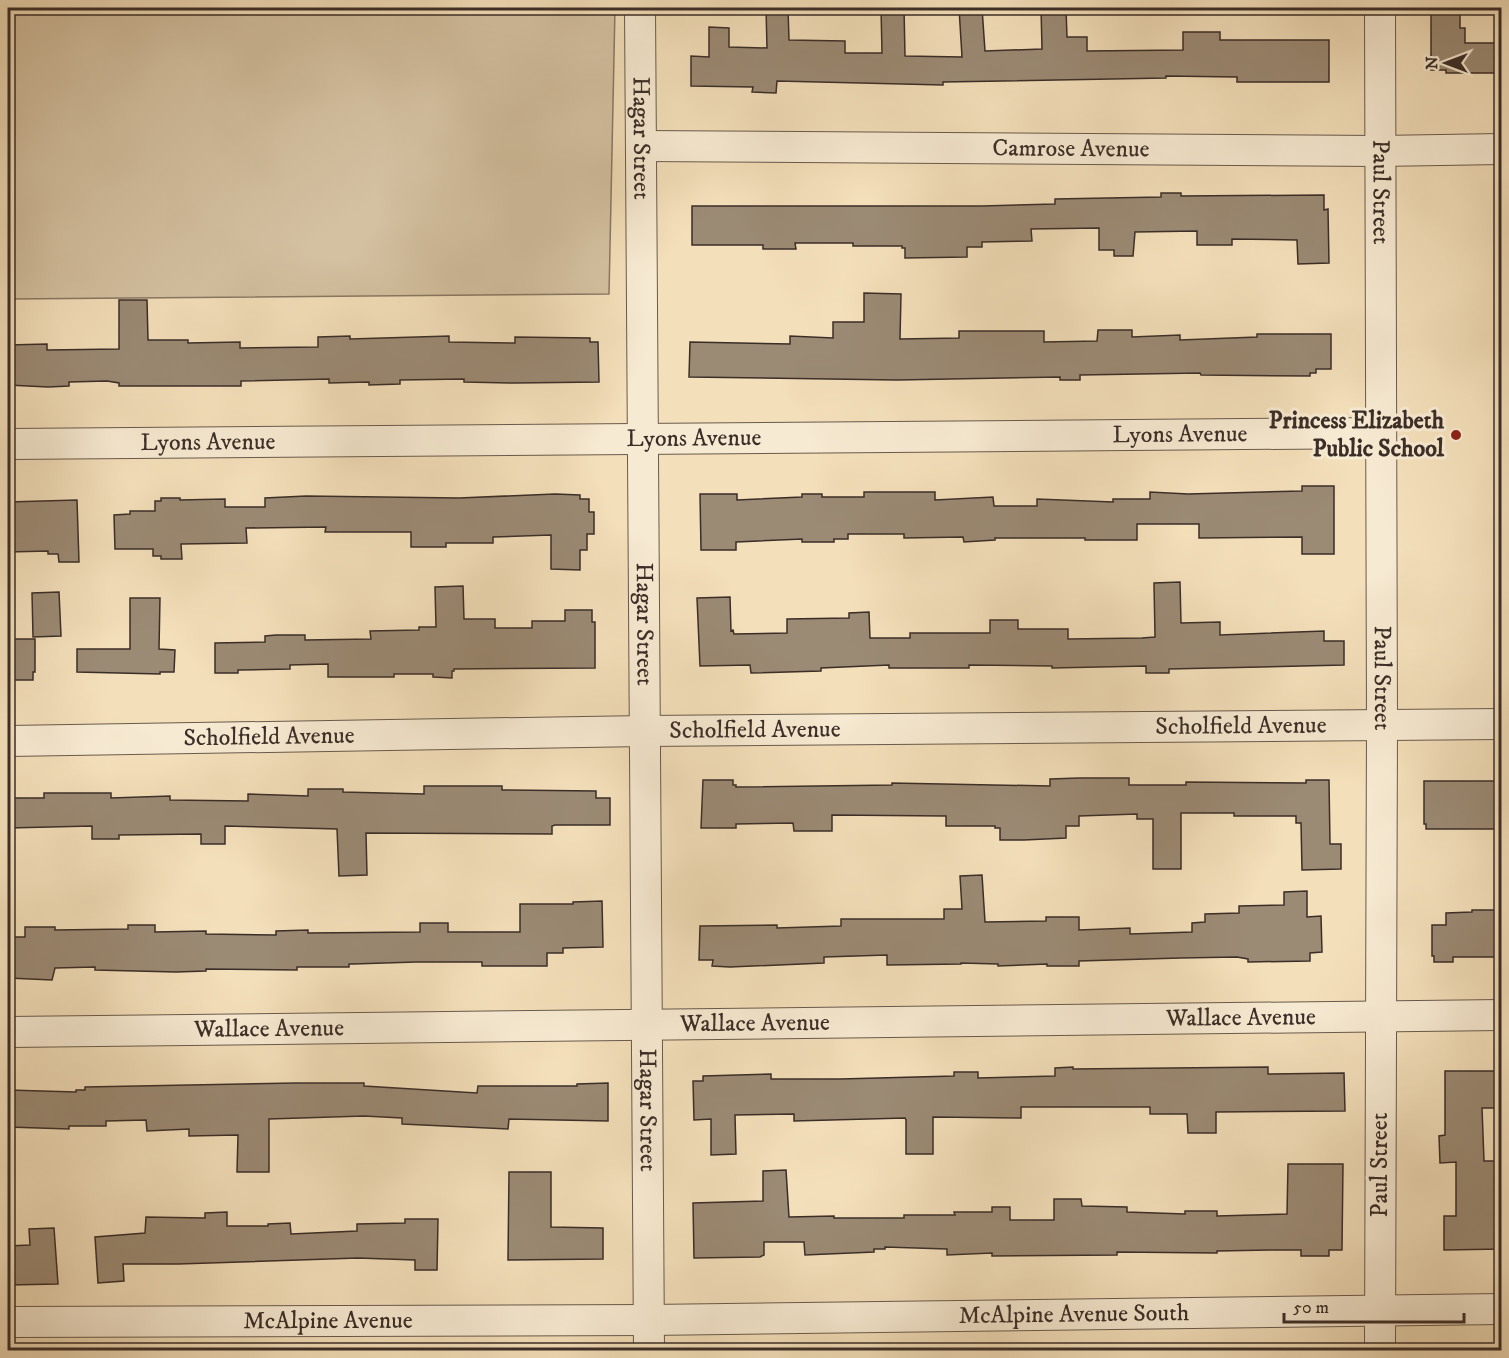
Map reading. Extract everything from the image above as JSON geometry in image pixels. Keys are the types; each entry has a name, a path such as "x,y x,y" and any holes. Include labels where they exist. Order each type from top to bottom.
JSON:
{"street":[{"name":"Hagar Street","path":"639,8 649,1350"},
{"name":"Paul Street","path":"1380,8 1382,726 1379,1017 1380,1350"},
{"name":"Camrose Avenue","path":"641,146 1379,152 1502,149"},
{"name":"Lyons Avenue","path":"8,444 1381,433"},
{"name":"Scholfield Avenue","path":"8,741 645,731 1502,724"},
{"name":"Wallace Avenue","path":"8,1032 1502,1015"},
{"name":"McAlpine Avenue South","path":"649,1320 1502,1309"},
{"name":"McAlpine Avenue","path":"8,1322 649,1320"}],"shaded area":[{"path":"8,8 615,8 609,294 8,299"}],"building":[{"path":"766,8 788,8 789,40 845,41 845,53 882,53 881,8 904,8 905,56 962,57 959,8 982,8 985,51 1042,49 1041,8 1066,8 1067,37 1087,37 1087,51 1183,50 1183,32 1220,32 1220,40 1329,40 1329,82 1237,82 1237,77 1166,76 1166,78 943,82 943,85 777,81 776,93 752,92 753,87 691,86 691,56 709,57 709,27 729,28 729,47 767,48"},
{"path":"1431,14 1460,14 1460,28 1465,28 1465,43 1502,43 1502,73 1446,73 1446,70 1431,70"},
{"path":"1161,193 1181,193 1181,196 1324,195 1324,210 1328,209 1329,263 1298,264 1297,240 1232,239 1232,245 1197,245 1197,231 1135,232 1133,256 1114,256 1114,250 1099,250 1099,228 1031,229 1032,241 982,242 982,247 967,247 967,257 905,258 905,248 902,246 853,246 853,243 795,243 796,249 763,249 763,245 692,245 692,206 1055,204 1055,199 1161,197"},
{"path":"864,293 901,294 900,339 959,338 959,331 1044,331 1044,342 1097,341 1098,330 1132,330 1132,337 1180,335 1180,340 1257,337 1257,334 1331,334 1331,369 1316,369 1316,373 1310,373 1310,376 1201,375 1200,373 1080,375 1080,380 1060,380 1060,377 897,380 689,377 690,342 790,344 790,336 833,338 833,322 864,322"},
{"path":"119,300 147,300 148,340 188,340 188,343 240,342 240,348 318,347 318,337 350,336 350,339 449,336 449,342 515,343 515,337 590,338 590,342 598,342 599,382 464,382 464,379 400,380 400,384 369,385 369,382 329,383 329,379 241,381 241,386 119,386 119,383 107,381 69,382 69,386 48,387 8,385 8,345 47,344 47,350 119,349"},
{"path":"1302,486 1334,486 1334,554 1302,554 1302,537 1199,538 1199,524 1137,524 1137,540 995,538 995,540 964,542 963,537 904,538 904,534 848,534 848,539 834,539 834,542 802,542 802,539 736,542 736,550 701,550 700,494 737,494 737,500 802,497 802,494 822,494 822,497 864,497 864,492 935,492 935,500 993,497 994,506 1037,506 1037,499 1113,502 1113,499 1150,499 1150,492 1188,494 1302,491"},
{"path":"580,495 580,499 589,499 589,512 594,512 594,534 587,534 587,550 580,550 580,570 551,569 551,535 493,537 493,543 446,543 446,547 411,547 411,532 325,532 326,527 246,528 247,543 181,544 182,559 161,559 161,556 153,556 153,549 115,549 114,515 130,514 130,511 155,511 155,501 161,501 161,498 225,499 225,507 265,507 265,498 306,496 459,498"},
{"path":"77,500 79,562 59,562 58,554 48,554 48,551 8,552 8,502"},
{"path":"1180,582 1181,623 1220,622 1220,635 1324,631 1324,641 1344,641 1344,665 1169,669 1169,673 1146,673 1146,666 1052,668 1052,666 969,665 969,668 889,668 889,665 821,668 821,671 751,673 750,665 700,666 697,598 730,597 731,631 733,630 734,634 787,633 787,619 849,618 849,613 869,612 870,638 910,638 910,633 990,633 990,620 1018,620 1018,629 1068,629 1068,639 1142,638 1155,637 1154,583"},
{"path":"463,586 464,619 495,619 495,628 532,628 532,621 565,621 565,610 592,610 592,622 595,622 595,668 454,669 452,678 433,677 433,674 394,674 394,677 328,677 328,664 290,665 290,669 215,673 215,643 265,642 265,636 276,635 305,635 305,640 371,639 370,631 419,630 419,627 436,627 435,587"},
{"path":"59,592 61,636 33,637 32,593"},
{"path":"130,598 160,598 159,649 175,650 174,672 160,672 160,674 77,672 77,649 130,649"},
{"path":"8,639 35,639 33,680 11,680 11,671 8,671"},
{"path":"1129,778 1129,785 1186,785 1186,782 1306,783 1306,780 1329,780 1330,844 1341,844 1341,869 1302,870 1301,823 1296,823 1296,816 1181,813 1181,869 1153,869 1153,819 1137,819 1137,814 1079,816 1079,826 1066,826 1066,838 1024,840 1000,840 1000,828 995,828 995,826 946,826 946,816 832,815 832,831 794,831 793,823 736,824 736,828 701,828 703,780 733,780 733,785 736,787 892,785 892,783 1050,786 1050,779"},
{"path":"1424,781 1502,781 1502,829 1426,829"},
{"path":"424,786 502,786 502,790 596,791 596,798 610,798 610,825 555,825 552,826 552,834 366,833 367,875 339,876 337,829 225,826 225,844 201,844 201,834 119,835 119,839 92,839 92,826 8,828 8,798 44,798 44,793 111,793 111,798 170,796 170,800 248,801 248,794 308,796 308,789 424,794"},
{"path":"982,875 985,922 1046,921 1046,917 1079,917 1079,930 1130,928 1130,934 1192,932 1192,923 1205,922 1205,914 1239,913 1239,906 1284,905 1284,892 1307,891 1307,917 1321,916 1322,952 1310,953 1310,961 1248,962 1248,959 1237,957 1180,958 1079,961 1079,966 1047,966 1047,964 998,966 998,964 961,963 887,965 887,955 824,957 824,963 730,967 712,966 713,960 699,960 700,926 777,925 777,928 841,926 841,919 944,919 944,909 962,909 960,876"},
{"path":"602,901 603,947 563,948 563,953 547,953 547,966 482,966 482,962 416,962 349,964 349,967 297,967 297,970 206,969 206,971 176,972 95,970 95,967 55,968 52,980 8,978 8,937 25,937 25,927 55,927 55,930 128,929 128,925 155,925 155,932 206,931 206,934 276,935 276,931 308,930 308,933 420,932 420,923 448,923 448,932 520,932 520,904 573,904 573,902"},
{"path":"1472,910 1502,910 1502,957 1453,957 1453,962 1434,962 1432,925 1446,925 1446,913 1472,912"},
{"path":"1073,1067 1073,1069 1268,1067 1268,1074 1344,1073 1345,1111 1216,1112 1216,1133 1188,1133 1187,1114 1150,1114 1150,1107 1021,1107 1021,1118 933,1117 933,1154 906,1154 905,1118 794,1121 794,1114 735,1115 736,1154 711,1155 711,1119 694,1120 693,1081 703,1081 703,1076 771,1074 771,1079 840,1079 954,1076 954,1072 978,1072 978,1078 1055,1076 1055,1068"},
{"path":"1445,1071 1502,1071 1502,1108 1482,1108 1484,1161 1502,1161 1502,1249 1444,1250 1444,1216 1456,1216 1456,1162 1440,1163 1439,1136 1445,1135"},
{"path":"364,1083 364,1086 477,1093 478,1086 577,1086 577,1084 608,1083 608,1121 509,1119 508,1129 402,1124 402,1118 364,1116 269,1119 269,1172 237,1172 238,1135 189,1136 189,1129 147,1131 146,1120 106,1121 106,1126 69,1126 69,1129 8,1127 8,1090 76,1092 76,1090 85,1090 85,1087"},
{"path":"1288,1164 1343,1164 1342,1250 1329,1250 1329,1256 1301,1256 1301,1250 1270,1250 1217,1251 1217,1253 1117,1252 1117,1255 992,1256 992,1253 947,1255 947,1249 885,1247 885,1249 874,1249 874,1252 805,1255 804,1242 764,1242 764,1255 760,1257 694,1258 693,1203 763,1201 763,1171 786,1170 789,1217 904,1218 904,1215 992,1212 992,1207 1010,1207 1010,1220 1054,1220 1054,1199 1081,1199 1082,1206 1127,1207 1127,1212 1185,1214 1185,1211 1217,1211 1217,1216 1287,1214"},
{"path":"509,1172 551,1172 551,1227 603,1228 603,1259 508,1260"},
{"path":"227,1212 227,1226 268,1226 268,1224 290,1223 291,1234 357,1231 357,1224 405,1223 405,1219 438,1219 437,1270 415,1270 415,1260 358,1258 123,1264 124,1281 98,1283 95,1237 145,1233 146,1217 205,1218 205,1213"},
{"path":"54,1228 58,1284 8,1285 8,1246 30,1245 29,1229"}],"place":[{"name":"Princess Elizabeth Public School","path":"1456,435"}]}
